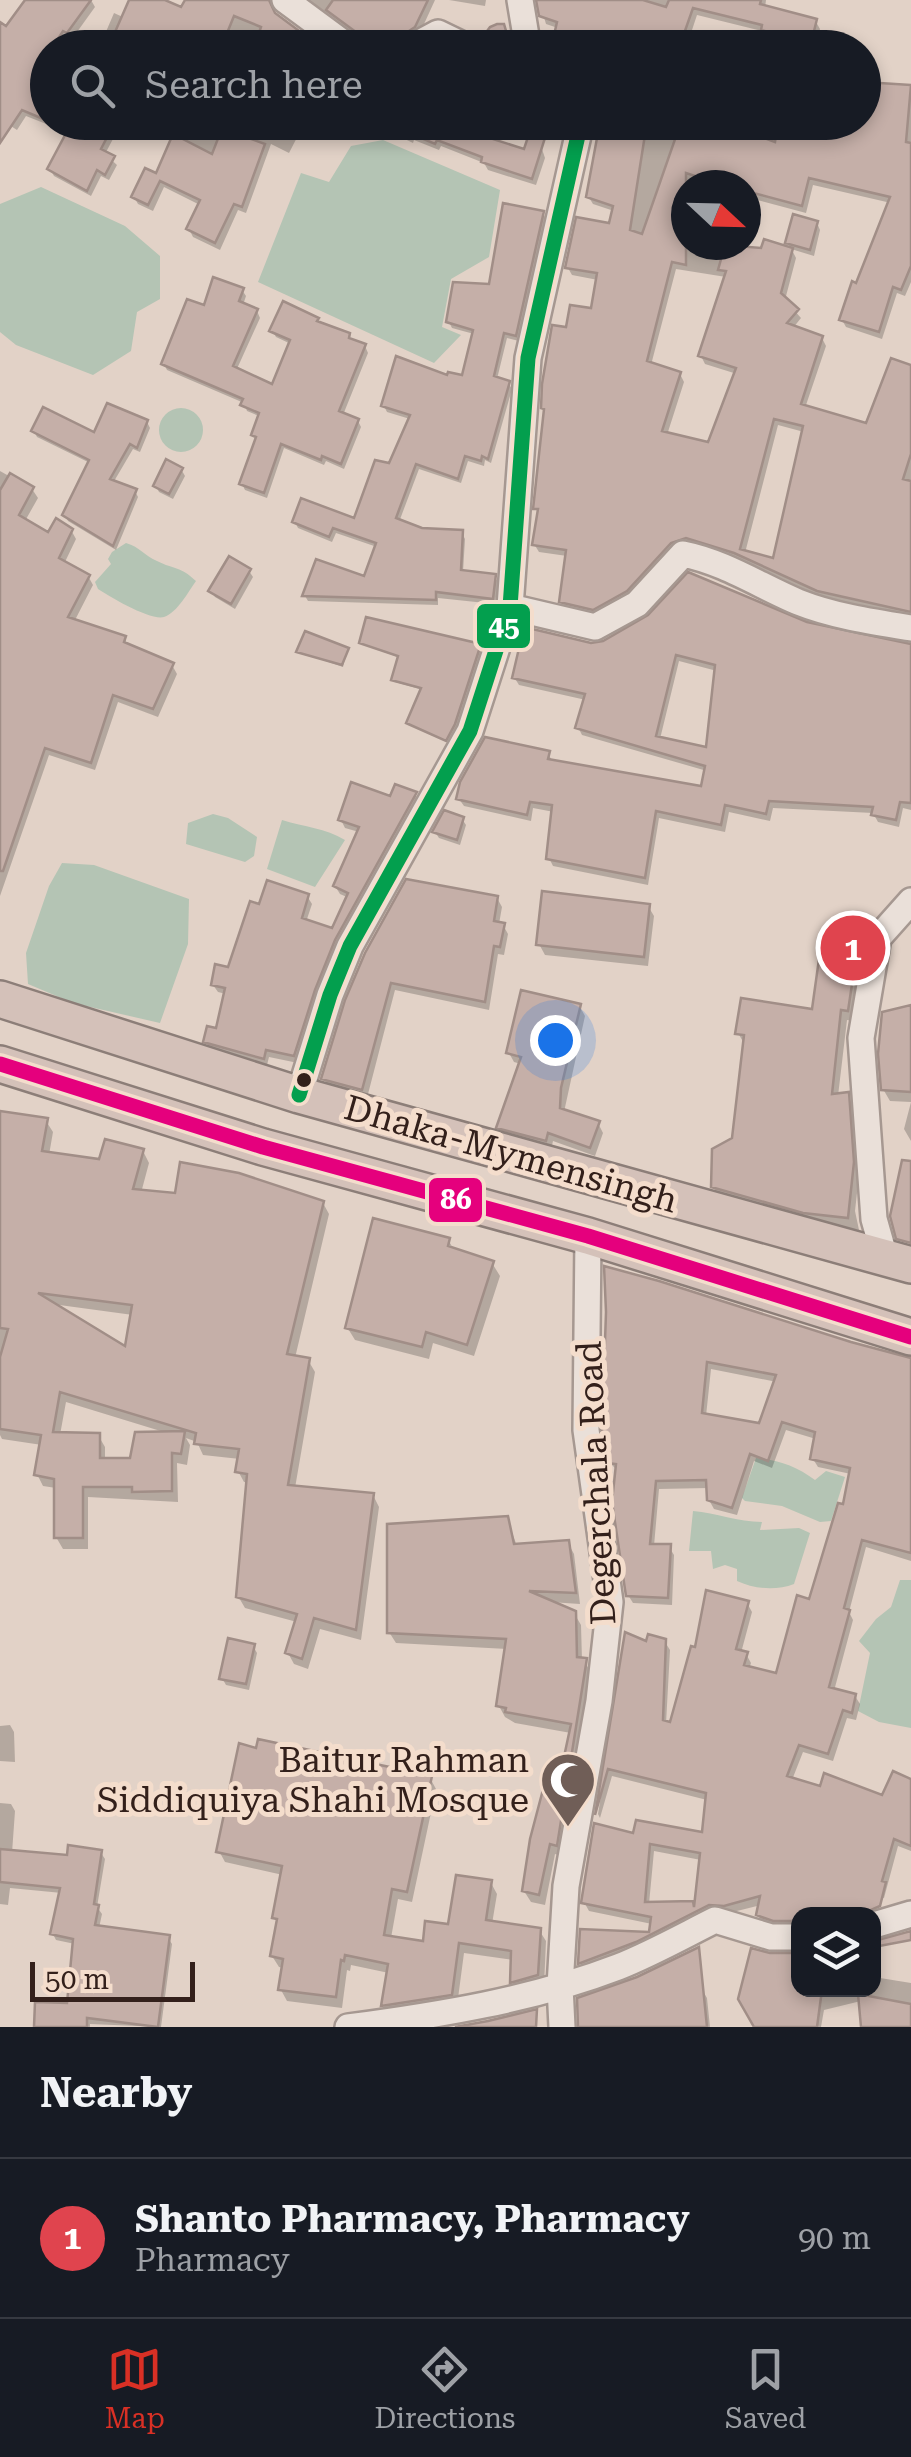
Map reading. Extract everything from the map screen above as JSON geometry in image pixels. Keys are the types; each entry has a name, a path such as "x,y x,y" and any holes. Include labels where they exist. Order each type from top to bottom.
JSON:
{"highway":[{"name":"Dhaka-Mymensingh","path":"0,999 300,1095 898,1262"},
{"path":"0,1064 263,1147 588,1236 911,1336"}],"street":[{"path":"285,0 326,30"},
{"path":"520,0 525,30"},
{"path":"300,1095 330,995 350,946 470,731 510,606 528,358 577,140"},
{"path":"510,606 595,627 636,604 684,554 704,559 801,603 911,628"},
{"path":"898,1262 874,1220 861,1038 878,938 911,901"},
{"name":"Degerchala Road","path":"562,2027 560,1986 566,1886 599,1701 610,1602 586,1430 588,1236"},
{"path":"881,1923 911,1914"},
{"path":"348,2027 431,2016 560,1986 620,1966 714,1920 770,1936 791,1937"}],"shaded area":[{"path":"383,140 500,190 489,257 451,279 442,327 461,335 434,363 258,282 301,173 329,182 351,146"},
{"path":"41,187 125,226 160,256 160,299 137,312 131,351 93,375 16,345 0,332 0,204"},
{"path":"181,408 197,414 203,430 197,446 181,452 165,446 159,430 165,414"},
{"path":"126,543 196,581 174,611 164,617 150,615 98,589 95,582 111,564 108,559 112,552"},
{"path":"213,814 228,818 257,837 254,856 245,862 186,844 188,823"},
{"path":"282,820 345,840 315,887 267,869"},
{"path":"62,863 94,865 189,899 188,944 160,1023 73,1003 28,984 26,953 49,886"},
{"path":"756,1458 787,1464 815,1480 826,1471 845,1477 831,1521 820,1522 782,1506 745,1501 742,1498"},
{"path":"693,1511 762,1522 760,1530 799,1528 810,1533 794,1584 758,1587 737,1581 737,1569 725,1565 713,1569 711,1551 689,1551"},
{"path":"900,1580 911,1580 911,1728 879,1722 858,1711 870,1653 859,1641 891,1607"}],"building":[{"path":"25,0 91,0 69,30 30,30 30,113 22,110 0,143 0,22 6,26"},
{"path":"129,0 165,0 181,7 185,0 269,0 275,13 298,30 260,30 261,27 234,16 228,30 116,30"},
{"path":"333,0 428,0 410,30 353,30 326,10"},
{"path":"536,0 643,0 666,7 669,0 761,0 760,4 817,19 814,30 761,30 762,25 693,8 685,30 555,30 557,22 539,16"},
{"path":"504,24 506,30 488,30"},
{"path":"881,83 911,85 906,142 911,143 911,266 901,290 893,287 879,332 839,320 890,197 809,178 802,206 761,195 761,170 671,170 671,260 686,260 686,265 672,262 647,361 681,372 662,431 708,442 736,368 698,356 726,271 718,270 721,260 761,260 764,239 793,248 781,293 799,309 787,323 823,336 801,404 866,423 891,358 911,365 911,454 903,479 911,481 911,612 817,591 734,553 686,538 671,543 627,591 593,610 559,602 566,550 532,545 538,509 533,509 544,409 542,384 552,325 566,327 570,305 591,308 597,273 565,268 576,217 609,223 613,206 586,197 597,140 644,140 630,230 642,234 675,140 881,140","holes":["774,419 803,426 773,558 740,549"]},
{"path":"62,140 106,140 101,149 115,156 105,175 97,170 87,191 47,169"},
{"path":"170,140 185,140 212,154 217,140 254,140 265,144 242,207 234,204 215,243 186,229 200,200 160,181 148,205 131,197 145,168 156,173"},
{"path":"437,140 496,140 524,149 527,140 544,140 532,179 481,162 482,157"},
{"path":"503,203 544,211 516,336 504,333 494,376 510,381 488,459 465,456 458,479 416,464 396,518 422,528 463,530 461,570 496,574 493,599 436,592 436,600 302,596 316,559 364,576 376,543 333,528 329,537 292,522 301,498 354,518 375,460 389,463 410,415 381,406 396,356 447,375 462,375 473,330 446,322 453,282 489,284"},
{"path":"793,214 818,221 810,250 785,243"},
{"path":"213,277 244,288 239,301 258,309 233,366 272,384 290,340 269,331 283,301 366,344 339,411 359,419 341,464 281,444 264,493 239,484 256,437 251,435 259,413 240,405 243,399 161,364 187,299 204,305"},
{"path":"107,403 148,420 137,448 130,444 110,479 137,489 113,546 62,515 89,460 31,431 43,407 94,432"},
{"path":"166,459 183,468 169,494 153,486"},
{"path":"10,473 34,487 19,515 48,532 56,518 73,529 59,558 90,575 68,617 126,636 124,642 174,663 153,709 113,695 91,763 45,748 0,871 0,490"},
{"path":"229,556 251,569 231,604 208,591"},
{"path":"688,572 807,622 911,644 911,803 900,802 896,820 871,815 873,807 769,801 766,814 725,805 721,825 656,811 645,878 546,859 552,805 530,802 527,815 456,799 460,782 485,737 550,751 548,759 701,786 705,766 575,728 585,694 512,678 524,627 591,643 603,641 648,615","holes":["676,655 715,665 706,747 656,736"]},
{"path":"366,617 481,644 446,741 406,723 421,688 391,680 398,656 359,643"},
{"path":"305,631 349,648 342,665 296,652"},
{"path":"351,782 390,796 395,784 417,792 335,940 294,1056 266,1050 264,1059 203,1042 207,1026 216,1028 225,988 211,985 215,964 228,967 250,901 259,904 267,880 309,894 302,918 332,928 348,893 333,886 359,827 338,820"},
{"path":"444,810 464,817 457,840 432,832"},
{"path":"406,879 498,896 494,921 505,923 500,947 494,946 485,1002 391,983 362,1090 321,1079 345,1000 365,953"},
{"path":"542,891 650,904 644,957 536,945"},
{"path":"819,959 855,964 848,1011 841,1010 832,1094 849,1092 854,1162 848,1218 803,1213 711,1187 712,1149 732,1138 744,1035 735,1034 741,998 812,1009"},
{"path":"521,990 581,1004 560,1108 600,1121 590,1148 548,1133 546,1141 496,1128 521,1057 506,1053"},
{"path":"911,1005 911,1092 881,1090 878,1054 882,1012"},
{"path":"0,1111 48,1118 42,1151 99,1159 105,1139 144,1149 133,1189 175,1193 180,1162 239,1173 324,1201 287,1354 310,1358 288,1485 374,1493 356,1630 314,1618 302,1659 285,1653 297,1614 236,1597 247,1474 235,1472 239,1449 194,1444 196,1433 60,1392 53,1432 100,1433 100,1458 130,1458 135,1432 185,1431 181,1454 172,1453 172,1491 83,1487 83,1538 54,1538 54,1479 34,1475 41,1435 0,1429 0,1357 8,1329 0,1328","holes":["38,1293 132,1305 125,1346"]},
{"path":"902,1160 911,1161 911,1243 896,1239 890,1216"},
{"path":"373,1218 450,1238 448,1246 494,1261 467,1345 426,1332 422,1347 345,1328"},
{"path":"604,1266 911,1358 911,1553 862,1540 844,1608 850,1610 829,1687 856,1694 852,1713 843,1710 828,1754 799,1745 787,1776 820,1786 824,1773 882,1795 893,1771 911,1779 911,1846 894,1839 882,1881 886,1882 880,1906 791,1907 791,1921 773,1921 756,1915 760,1896 724,1906 709,1905 636,1942 578,1964 580,1929 649,1932 651,1917 581,1903 594,1823 633,1833 636,1820 702,1832 706,1793 608,1769 595,1815 625,1632 646,1641 648,1634 666,1639 663,1720 670,1722 691,1646 695,1647 706,1590 749,1601 736,1649 748,1652 744,1665 776,1673 797,1595 809,1599 838,1503 843,1504 850,1468 810,1459 815,1432 782,1422 768,1461 750,1454 732,1508 707,1500 706,1480 656,1481 650,1544 671,1544 668,1598 626,1596 612,1502 616,1464 607,1463 602,1429","holes":["707,1362 776,1375 759,1423 702,1413","650,1844 700,1853 694,1907 693,1901 645,1902"]},
{"path":"508,1516 514,1544 569,1540 576,1593 529,1591 576,1611 577,1657 587,1658 557,1846 550,1844 539,1895 522,1891 530,1839 545,1782 558,1785 571,1724 505,1712 506,1708 496,1706 506,1639 387,1633 387,1524"},
{"path":"228,1638 255,1644 246,1684 219,1679"},
{"path":"258,1739 432,1776 407,1892 392,1889 384,1935 423,1941 425,1921 448,1924 456,1875 492,1880 486,1920 541,1928 538,1975 510,1983 511,1951 459,1943 452,1995 381,2006 388,1964 345,1955 336,1997 278,1990 283,1959 270,1956 277,1919 272,1918 282,1866 216,1852 239,1743 256,1748"},
{"path":"68,1845 102,1850 95,1925 170,1935 158,2027 87,2018 87,2027 34,2027 35,2002 67,2003 73,1939 50,1934 60,1888 0,1882 0,1849 67,1855"},
{"path":"911,1931 911,1940 881,1946 881,1939"},
{"path":"699,1947 707,2027 578,2027 577,1998 637,1977"},
{"path":"751,1948 791,1953 791,1997 821,1997 817,2027 754,2027 738,1999"},
{"path":"858,1997 911,2004 911,2027 861,2027"},
{"path":"537,2009 536,2027 455,2027 488,2021"}],"transit line":[{"name":"45","path":"299,1095 330,995 350,946 470,731 510,607 528,358 577,140"},
{"name":"86","path":"0,1064 263,1147 588,1236 911,1337"}],"place":[{"name":"Shanto Pharmacy, Pharmacy","path":"853,948"},
{"name":"Baitur Rahman Siddiquiya Shahi Mosque","path":"568,1829"}]}
